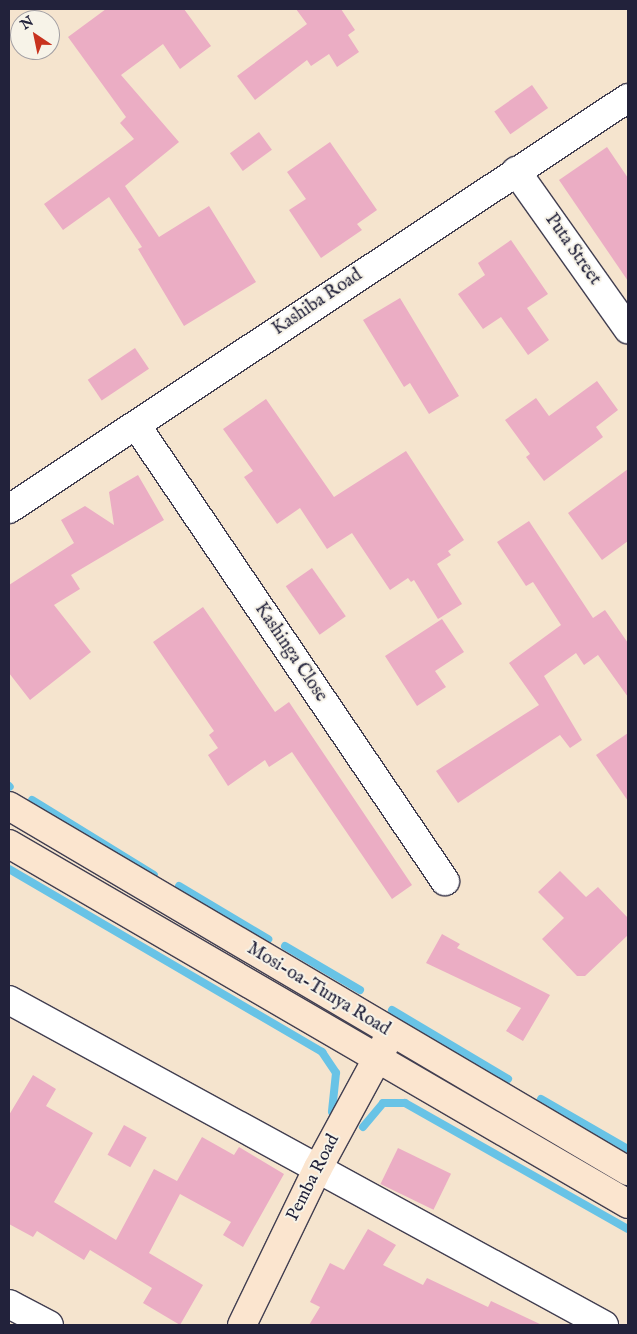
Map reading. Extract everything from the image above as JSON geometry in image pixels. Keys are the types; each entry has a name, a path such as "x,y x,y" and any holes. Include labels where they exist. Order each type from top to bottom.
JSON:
{"main road":[{"name":"Mosi-oa-Tunya Road","path":"9,806 391,1033 628,1171"},
{"name":"Mosi-oa-Tunya Road","path":"9,844 628,1204"},
{"name":"Pemba Road","path":"242,1325 318,1168 391,1033"}],"street":[{"name":"Kashiba Road","path":"9,509 628,98"},
{"name":"Puta Street","path":"516,171 628,329"},
{"name":"Kashinga Close","path":"136,425 445,881"},
{"path":"9,1000 604,1325"},
{"path":"9,1304 49,1325"}],"building":[{"path":"106,9 184,9 211,46 180,69 163,44 121,75 179,142 125,186 159,237 209,206 256,282 184,326 138,249 142,247 109,197 63,230 44,204 134,139 120,123 126,117 68,37"},
{"path":"296,9 341,9 355,30 348,35 359,52 337,67 329,54 311,66 307,60 255,100 237,76 307,24"},
{"path":"532,85 548,108 510,134 494,111"},
{"path":"259,132 272,150 243,171 230,153"},
{"path":"330,142 377,210 357,224 362,230 321,258 289,210 306,199 287,172"},
{"path":"607,147 628,178 628,281 559,180"},
{"path":"511,240 548,294 527,308 549,340 528,355 501,317 483,329 458,294 485,275 478,263"},
{"path":"400,298 459,396 429,414 410,383 404,387 363,320"},
{"path":"135,348 149,369 102,401 88,380"},
{"path":"597,381 618,410 596,427 603,437 544,481 526,457 530,454 505,420 536,398 549,416"},
{"path":"266,399 334,497 406,451 464,540 448,551 451,555 437,564 462,604 438,619 414,580 411,582 408,578 390,590 352,533 327,549 300,508 277,524 244,477 253,471 223,429"},
{"path":"628,469 628,541 602,560 568,513"},
{"path":"138,475 164,520 71,575 80,589 54,605 91,652 30,700 9,673 9,585 74,543 61,520 85,506 114,525 109,492"},
{"path":"529,521 593,618 605,610 628,643 628,697 598,655 584,665 576,653 544,676 582,740 570,748 560,735 458,803 436,771 539,705 509,663 561,625 533,582 526,586 497,542"},
{"path":"312,568 346,616 320,635 286,586"},
{"path":"203,607 275,712 289,702 412,885 392,899 292,752 269,767 265,760 228,786 208,755 218,748 209,735 214,731 153,642"},
{"path":"442,619 464,652 435,671 446,687 417,706 385,656"},
{"path":"628,733 628,801 596,755"},
{"path":"560,871 586,897 598,887 628,918 628,935 585,976 577,976 542,939 564,918 538,892"},
{"path":"442,934 460,944 457,948 550,995 523,1041 506,1031 521,1008 426,963"},
{"path":"33,1075 56,1089 46,1106 93,1133 54,1202 116,1240 154,1169 177,1181 202,1137 234,1155 239,1147 284,1174 243,1247 223,1235 231,1222 180,1194 149,1253 203,1285 180,1325 143,1303 152,1288 90,1250 84,1260 37,1231 33,1237 9,1224 9,1115"},
{"path":"124,1125 147,1138 130,1167 108,1155"},
{"path":"398,1148 451,1174 433,1210 380,1184"},
{"path":"368,1229 396,1245 383,1265 423,1285 427,1278 488,1307 491,1301 542,1325 309,1325 320,1307 310,1302 330,1263 344,1270"}],"waterway":[{"path":"32,800 154,875"},
{"path":"9,869 322,1052 336,1073 332,1112"},
{"path":"179,886 268,939"},
{"path":"285,946 360,990"},
{"path":"392,1010 508,1079"},
{"path":"541,1099 628,1149"},
{"path":"363,1127 383,1103 405,1103 628,1229"}]}
